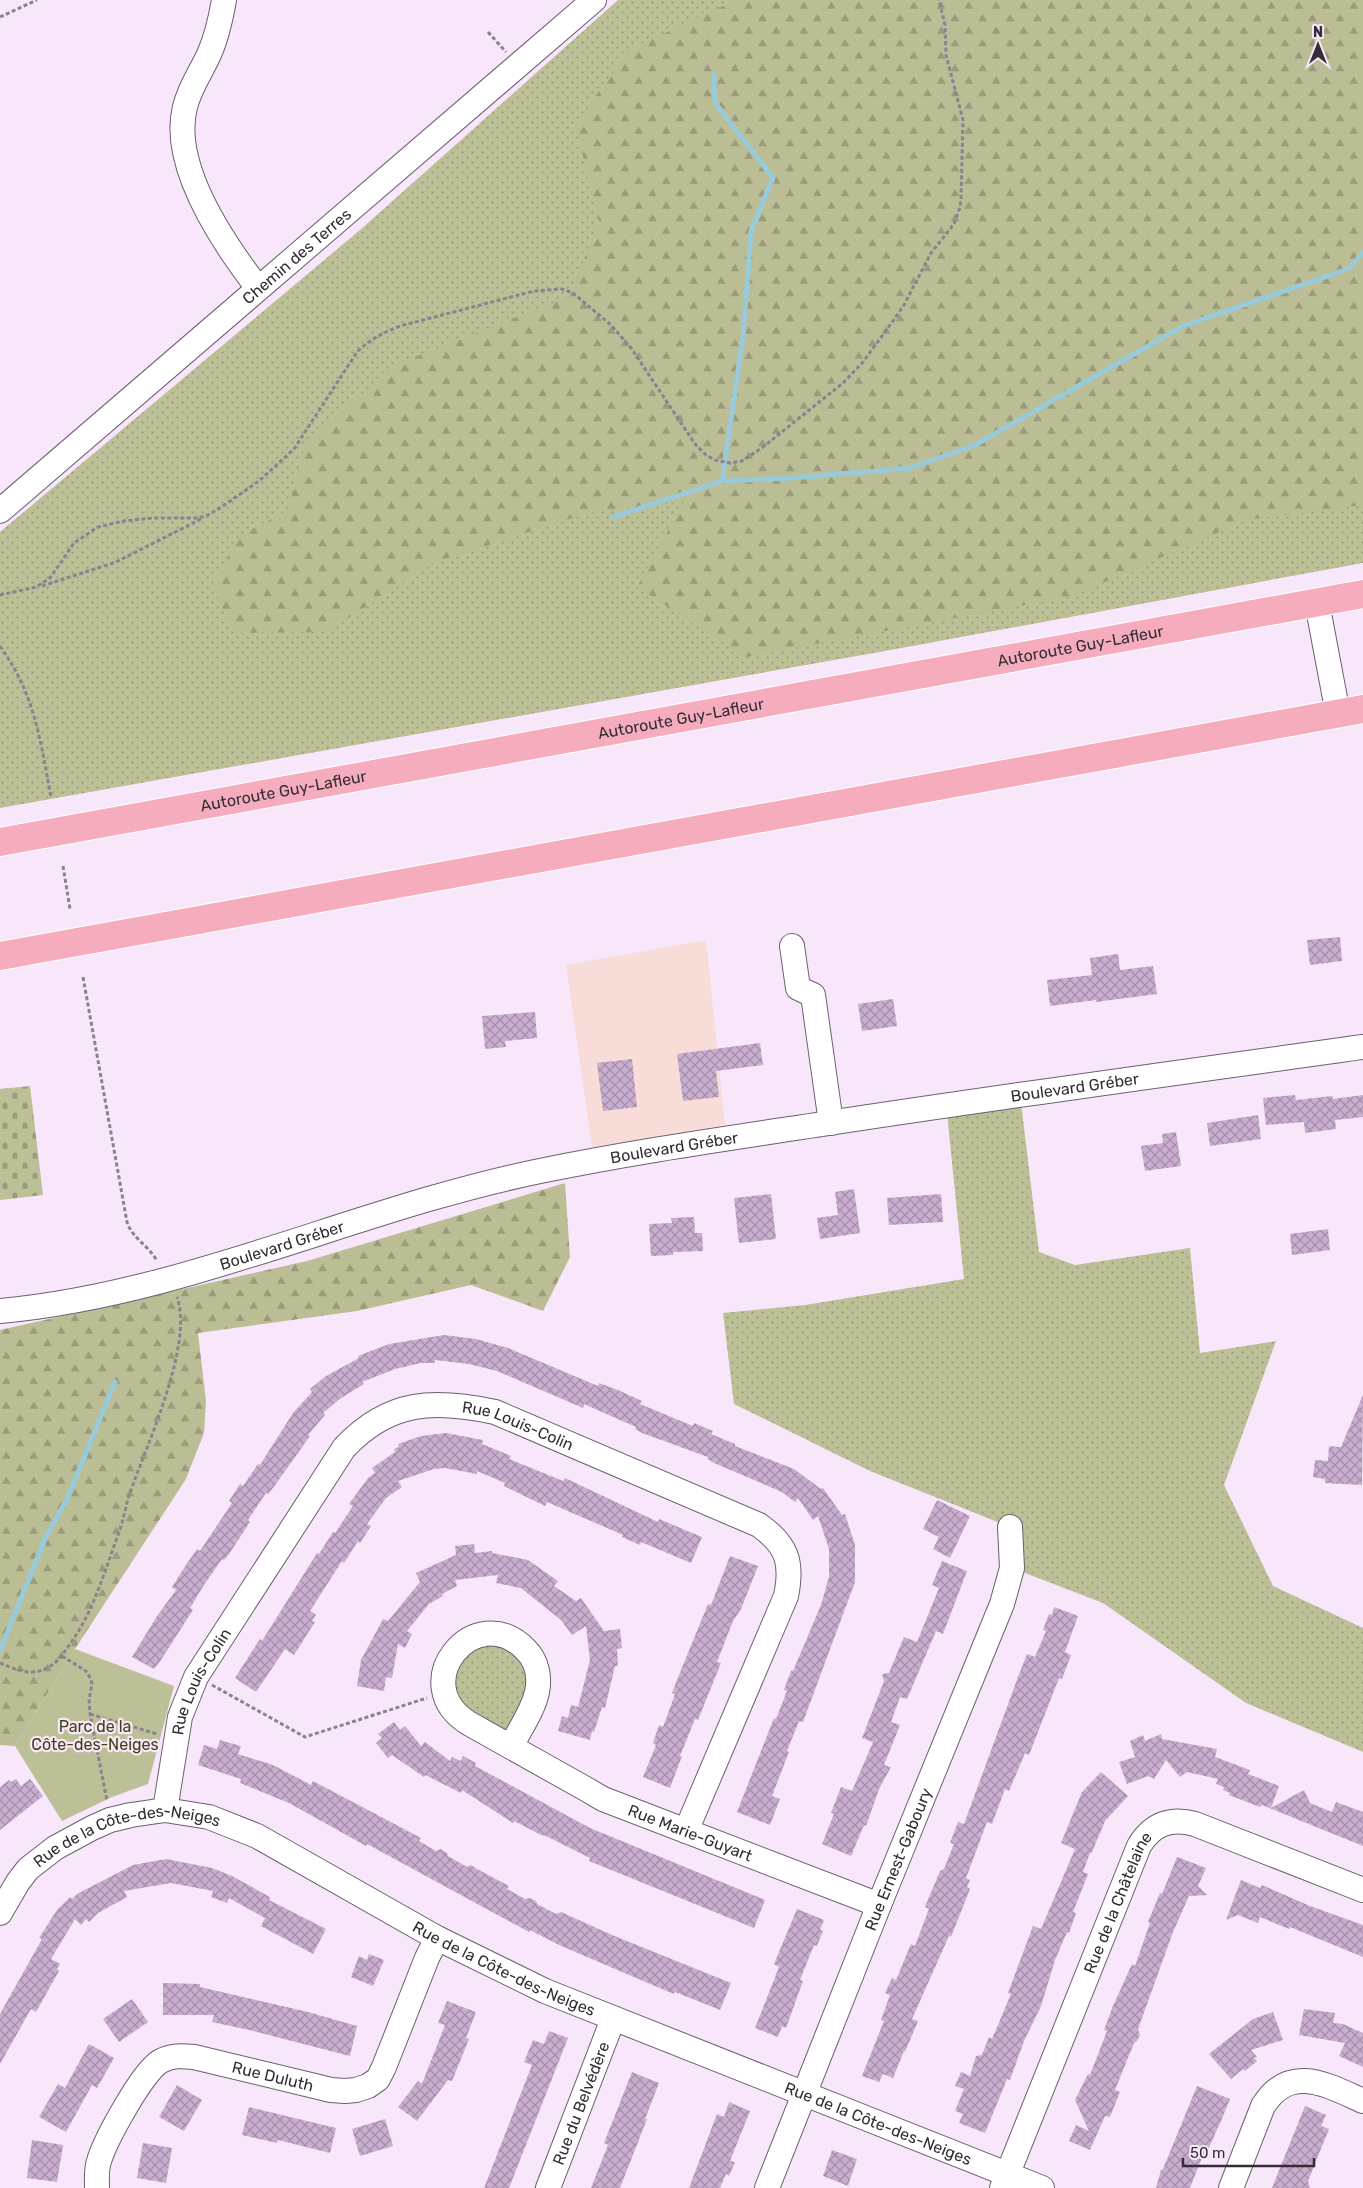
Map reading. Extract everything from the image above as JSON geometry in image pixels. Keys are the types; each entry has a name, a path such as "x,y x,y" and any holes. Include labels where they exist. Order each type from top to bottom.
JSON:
{"highway":[{"name":"Autoroute Guy-Lafleur","path":"0,842 1363,594"},
{"path":"0,956 1351,711"}],"street":[{"path":"224,0 211,51 192,84 185,108 183,141 186,163 193,181 227,246 258,288"},
{"name":"Chemin des Terres","path":"0,511 594,0"},
{"path":"1317,603 1351,711"},
{"path":"792,946 798,988 813,995 831,1122"},
{"name":"Boulevard Gréber","path":"0,1311 82,1301 213,1266 429,1198 534,1172 642,1152 968,1101 1363,1047"},
{"name":"Rue Louis-Colin","path":"165,1810 176,1740 184,1705 196,1676 344,1448 357,1434 410,1406 465,1406 495,1412 759,1525 774,1536 784,1548 790,1572 786,1596 686,1831"},
{"name":"Rue Ernest-Gaboury","path":"767,2188 879,1904 1002,1604 1012,1568 1010,1527"},
{"path":"444,1693 445,1667 452,1654 464,1642 479,1635 494,1634 508,1637 519,1643 530,1654 534,1662 538,1673 537,1691 511,1747"},
{"name":"Rue Marie-Guyart","path":"444,1693 450,1706 462,1719 603,1799 879,1904"},
{"name":"Rue de la Côte-des-Neiges","path":"0,1913 28,1869 66,1841 110,1820 131,1814 165,1810 210,1818 257,1836 437,1938 545,1990 804,2093 1005,2181 1042,2188"},
{"name":"Rue de la Châtelaine","path":"1005,2181 1139,1846 1151,1830 1161,1824 1172,1821 1184,1821 1195,1824 1363,1890"},
{"name":"Rue Duluth","path":"97,2188 98,2162 104,2148 144,2075 160,2061 172,2057 194,2058 331,2090 356,2090 368,2086 378,2078 384,2067 427,1958 437,1938"},
{"name":"Rue du Belvédère","path":"548,2188 614,2019"},
{"path":"1230,2188 1263,2106 1270,2095 1280,2086 1292,2081 1304,2080 1328,2085 1363,2100"}],"path":[{"path":"0,17 37,0"},
{"path":"0,595 36,587 116,562 206,516 259,481 294,449 357,352 367,342 380,334 400,326 534,291 551,289 573,293 611,325 631,348 696,444 706,455 722,462 742,461 763,447 843,384 863,362 904,305 931,253 954,224 958,215 962,187 962,120 946,55 945,25 939,0"},
{"path":"36,587 50,578 74,543 98,527 124,521 153,518 206,516"},
{"path":"0,646 17,672 33,708 51,796"},
{"path":"62,866 70,909"},
{"path":"83,977 127,1222 132,1233 148,1248 160,1266"},
{"path":"0,1663 23,1672 37,1672 46,1669 62,1656 84,1624 95,1600 124,1516 128,1496 162,1410 176,1354 179,1327 179,1304 172,1290"},
{"path":"62,1656 86,1671 91,1679 90,1714 108,1803"},
{"path":"196,1676 306,1737 444,1693"},
{"path":"90,1714 176,1740"}],"shaded area":[{"path":"706,940 725,1125 592,1147 566,965"}],"green space":[{"path":"618,0 1363,0 1363,563 885,651 0,808 0,532 360,230"},
{"path":"736,0 1363,0 1363,505 1247,520 1073,596 746,657 637,587 684,501 588,513 433,563 327,632 234,633 212,585 239,536 288,510 306,440 399,363 570,296 599,221 575,124 629,50"},
{"path":"30,1086 43,1195 0,1200 0,1089"},
{"path":"1020,1094 1039,1252 1075,1265 1190,1248 1200,1353 1276,1341 1224,1485 1273,1586 1363,1628 1363,1752 1246,1703 1103,1603 1012,1568 1010,1527 870,1471 734,1404 723,1313 805,1305 964,1279 946,1104"},
{"path":"565,1183 570,1257 543,1311 471,1285 357,1311 198,1333 206,1401 204,1433 186,1479 75,1649 15,1746 0,1745 0,1330 307,1261"},
{"path":"479,1635 534,1662 511,1747 450,1706 451,1654"},
{"name":"Parc de la Côte-des-Neiges","path":"75,1649 174,1686 148,1784 112,1797 62,1821 15,1746"}],"building":[{"path":"1340,937 1342,961 1310,965 1307,940"},
{"path":"1118,954 1120,970 1153,966 1157,994 1050,1006 1047,980 1092,975 1090,958"},
{"path":"893,999 897,1026 862,1031 858,1004"},
{"path":"535,1012 537,1038 505,1041 506,1047 485,1049 482,1016"},
{"path":"760,1043 763,1065 716,1071 719,1097 683,1101 677,1054"},
{"path":"632,1059 637,1107 603,1111 597,1063"},
{"path":"1295,1095 1296,1100 1332,1096 1333,1099 1363,1095 1363,1117 1335,1120 1336,1129 1305,1133 1304,1122 1266,1125 1263,1098"},
{"path":"1258,1115 1261,1139 1210,1146 1207,1123"},
{"path":"1176,1132 1181,1166 1145,1171 1141,1146 1163,1143 1162,1134"},
{"path":"854,1189 860,1233 820,1239 817,1218 838,1215 835,1192"},
{"path":"771,1194 776,1239 739,1243 734,1198"},
{"path":"941,1194 943,1222 889,1225 887,1198"},
{"path":"694,1217 695,1233 702,1233 703,1251 673,1252 673,1255 651,1256 649,1224 672,1223 671,1218"},
{"path":"1328,1229 1330,1250 1292,1255 1290,1234"},
{"path":"444,1335 476,1339 508,1348 598,1386 599,1383 618,1390 642,1401 640,1404 693,1426 694,1423 713,1431 711,1434 735,1444 735,1446 794,1469 821,1489 823,1488 842,1515 845,1514 855,1545 855,1582 803,1722 799,1721 787,1751 789,1752 772,1796 780,1799 770,1825 737,1812 774,1718 776,1719 787,1691 784,1690 791,1671 793,1671 821,1605 829,1577 829,1549 818,1516 813,1520 798,1498 795,1502 782,1492 714,1463 708,1457 642,1433 635,1429 636,1427 584,1404 583,1408 497,1371 469,1364 435,1360 435,1363 421,1363 395,1369 362,1382 364,1384 341,1398 323,1413 325,1415 308,1435 310,1436 273,1488 268,1494 266,1493 229,1554 224,1560 222,1559 204,1585 190,1608 193,1610 159,1663 154,1669 132,1657 157,1616 176,1590 172,1587 186,1565 197,1549 200,1551 232,1503 229,1501 240,1484 243,1486 258,1464 260,1465 293,1413 312,1392 310,1389 326,1376 359,1358 358,1356 389,1344"},
{"path":"1363,1395 1362,1485 1325,1483 1325,1479 1313,1477 1315,1460 1328,1461 1329,1446 1341,1447"},
{"path":"446,1433 483,1440 482,1444 511,1456 509,1459 563,1481 565,1478 658,1522 659,1519 702,1537 691,1563 641,1542 640,1545 622,1537 623,1535 547,1502 545,1506 504,1486 505,1483 477,1471 477,1474 445,1468 434,1469 398,1481 402,1487 386,1498 367,1524 371,1526 360,1543 358,1541 344,1563 342,1561 310,1611 316,1615 312,1621 315,1622 294,1655 285,1649 256,1692 235,1678 260,1639 262,1641 317,1553 319,1554 353,1506 349,1504 368,1478 375,1473 372,1468 395,1452 394,1449 399,1447 398,1444 421,1436"},
{"path":"937,1500 970,1516 950,1558 933,1549 939,1537 923,1529"},
{"path":"474,1544 475,1553 492,1551 492,1553 528,1560 558,1581 554,1586 576,1601 581,1598 604,1631 620,1629 622,1648 617,1649 618,1666 615,1666 605,1708 602,1707 590,1740 558,1731 562,1716 568,1718 571,1705 578,1707 590,1660 586,1626 572,1635 561,1620 521,1588 496,1583 498,1575 455,1580 457,1586 429,1604 407,1631 412,1634 405,1648 398,1644 392,1678 386,1677 384,1691 357,1686 361,1660 383,1619 388,1621 420,1582 416,1573 456,1555 455,1546"},
{"path":"730,1556 758,1566 741,1609 733,1621 717,1662 721,1663 698,1720 695,1719 670,1788 643,1777 656,1745 653,1743 659,1725 663,1727 675,1694 672,1693 679,1675 708,1604 711,1605"},
{"path":"942,1561 967,1571 943,1634 936,1631 907,1699 900,1697 891,1722 900,1725 884,1765 891,1767 879,1789 866,1826 864,1825 851,1856 822,1844 834,1814 831,1813 841,1787 852,1791 873,1742 862,1738 884,1681 882,1674 889,1673 904,1637 917,1642 939,1588 932,1585"},
{"path":"1054,1607 1078,1616 1065,1652 1071,1655 1062,1679 1059,1678 1029,1755 1025,1753 1009,1791 1005,1789 992,1824 987,1822 966,1878 970,1880 967,1887 970,1889 951,1937 949,1936 912,2019 918,2021 893,2078 883,2074 879,2082 862,2076 884,2021 881,2020 890,1995 885,1993 892,1978 896,1980 911,1944 915,1946 929,1909 925,1907 954,1844 950,1843 958,1822 964,1824 1027,1654 1035,1657 1046,1631 1043,1630 1049,1614 1052,1615"},
{"path":"394,1722 400,1730 405,1726 421,1746 425,1742 450,1761 452,1757 461,1761 463,1756 476,1763 475,1766 590,1828 765,1900 754,1928 589,1861 590,1858 544,1835 514,1821 513,1823 462,1790 461,1793 425,1775 424,1777 392,1755 388,1758 376,1743 382,1738 378,1734"},
{"path":"1161,1734 1162,1739 1217,1749 1215,1757 1250,1770 1248,1774 1279,1786 1271,1808 1304,1790 1310,1803 1332,1812 1336,1802 1363,1812 1363,1846 1262,1805 1260,1807 1229,1795 1230,1793 1223,1790 1224,1787 1216,1784 1218,1779 1187,1772 1180,1777 1166,1760 1154,1779 1148,1776 1127,1784 1119,1762 1135,1757 1130,1741 1143,1735 1145,1741"},
{"path":"220,1740 241,1746 238,1754 273,1765 311,1785 313,1781 421,1838 419,1841 436,1851 441,1849 448,1856 467,1867 471,1865 509,1886 507,1889 525,1899 530,1898 536,1901 537,1904 556,1914 561,1912 612,1935 731,1983 720,2010 675,1992 674,1994 559,1945 530,1930 529,1932 289,1803 240,1783 241,1779 198,1765 204,1745 217,1749"},
{"path":"1101,1772 1128,1796 1105,1821 1090,1853 1083,1872 1088,1874 1073,1912 1076,1913 1069,1933 1067,1932 1055,1960 1041,2006 1024,2041 1010,2080 1007,2079 985,2133 959,2123 963,2114 955,2111 964,2089 955,2086 961,2072 970,2076 976,2056 982,2055 989,2037 992,2039 1011,1994 1008,1993 1033,1926 1041,1929 1075,1849 1061,1843 1082,1792"},
{"path":"16,1779 21,1786 30,1779 43,1796 0,1830 0,1787 9,1780 11,1782"},
{"path":"1177,1857 1206,1868 1198,1886 1207,1895 1189,1896 1173,1932 1138,2029 1140,2035 1134,2043 1115,2090 1120,2092 1110,2117 1105,2116 1090,2150 1069,2141 1076,2125 1089,2131 1075,2100 1088,2074 1090,2075 1107,2031 1104,2030 1113,2006 1132,1964 1135,1966 1150,1923 1148,1922"},
{"path":"166,1859 212,1868 232,1876 270,1897 269,1900 326,1929 313,1954 261,1926 265,1918 229,1898 227,1903 211,1897 213,1891 171,1883 124,1891 127,1897 98,1913 89,1922 86,1919 81,1925 75,1919 51,1959 60,1964 57,1969 59,1971 36,2012 31,2009 0,2064 0,2014 42,1939 39,1938 57,1910 70,1897 72,1899 77,1894 133,1865"},
{"path":"1241,1880 1260,1888 1262,1885 1310,1906 1363,1925 1363,1957 1290,1927 1289,1929 1260,1917 1258,1923 1238,1915 1226,1920"},
{"path":"797,1909 824,1920 820,1930 823,1931 817,1946 814,1945 800,1980 803,1981 786,2028 782,2026 778,2037 755,2028 779,1967 774,1964"},
{"path":"369,1954 384,1960 373,1986 351,1977 359,1956 367,1960"},
{"path":"163,1983 200,1984 200,1987 308,2012 357,2026 350,2056 212,2022 214,2015 163,2015"},
{"path":"132,1999 148,2022 119,2042 103,2019"},
{"path":"447,2001 476,2012 466,2038 469,2039 452,2081 448,2080 417,2121 398,2107 418,2081 422,2084 445,2025 438,2023"},
{"path":"1304,2009 1335,2013 1333,2023 1343,2024 1363,2033 1363,2067 1339,2056 1345,2043 1299,2035"},
{"path":"1273,2012 1283,2040 1251,2050 1257,2057 1254,2058 1257,2061 1231,2079 1209,2054 1253,2019"},
{"path":"549,2031 568,2038 509,2188 484,2188 532,2065 524,2062 533,2040 544,2044"},
{"path":"89,2044 114,2058 97,2088 92,2085 66,2132 39,2117 58,2084 65,2088"},
{"path":"632,2072 659,2083 645,2119 647,2119 620,2188 591,2188 608,2145 604,2143"},
{"path":"177,2085 202,2100 184,2131 159,2117"},
{"path":"1197,2086 1230,2099 1205,2156 1203,2155 1190,2188 1156,2188 1161,2170"},
{"path":"729,2102 750,2111 730,2161 735,2162 729,2176 726,2174 720,2188 689,2188 717,2114 724,2117"},
{"path":"1305,2106 1326,2115 1321,2126 1329,2129 1308,2181 1310,2188 1272,2188"},
{"path":"249,2107 336,2128 330,2153 278,2140 277,2143 242,2135"},
{"path":"385,2119 393,2146 360,2156 352,2129"},
{"path":"32,2140 63,2145 57,2182 27,2178"},
{"path":"143,2143 172,2148 166,2183 137,2178"},
{"path":"832,2150 857,2159 848,2186 823,2176"}],"waterway":[{"path":"714,74 715,103 773,178 751,231 743,337 722,481"},
{"path":"613,517 722,481 791,478 911,468 975,445 1183,326 1348,269 1363,253"},
{"path":"0,1651 45,1539 68,1497 115,1382"}]}
